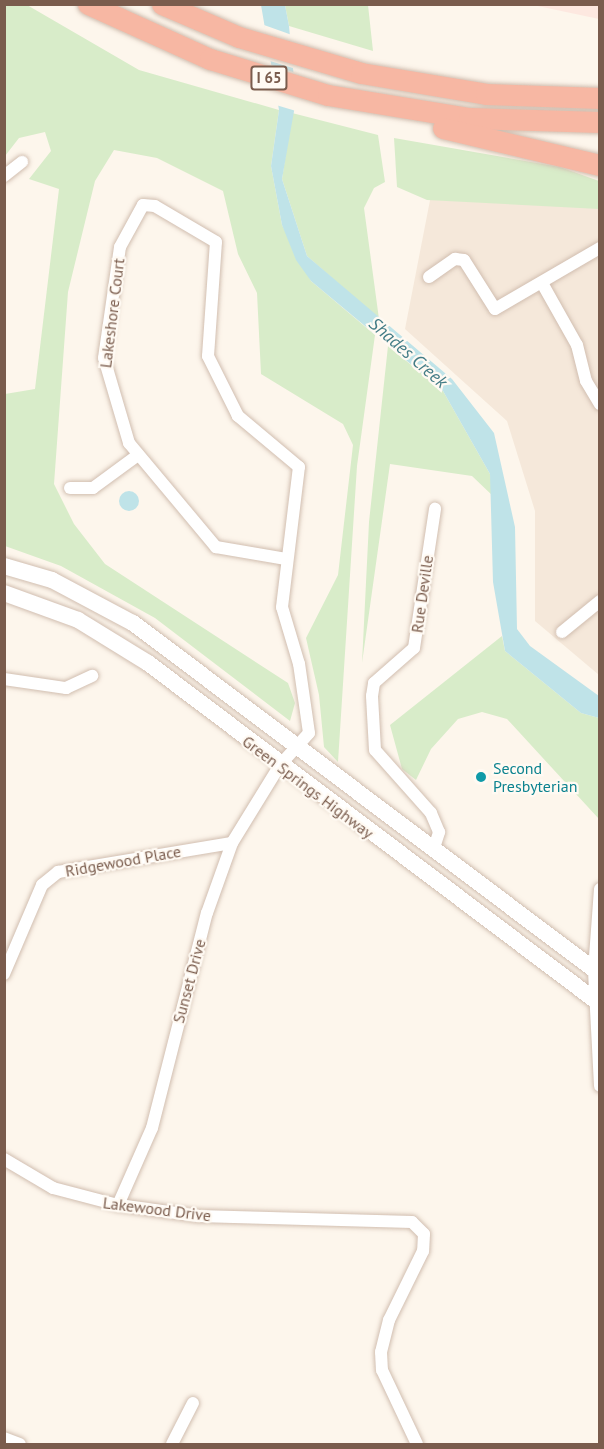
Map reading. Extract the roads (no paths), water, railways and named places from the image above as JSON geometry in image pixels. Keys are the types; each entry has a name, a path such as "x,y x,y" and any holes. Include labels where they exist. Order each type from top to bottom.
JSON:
{"highway":[{"name":"I 65","path":"88,4 161,38 263,77 381,106 406,116 600,122"},
{"name":"I 65","path":"162,4 287,53 397,80 486,94 600,98"},
{"path":"406,116 600,165"}],"main road":[{"name":"Green Springs Highway","path":"4,566 52,580 133,623 597,973"},
{"name":"Green Springs Highway","path":"4,593 78,620 148,663 279,765 598,1004"}],"street":[{"path":"4,176 22,162"},
{"name":"Lakeshore Court","path":"138,455 105,377 104,358 120,247 143,205 155,206 216,242 207,356 238,416 299,467 282,607 299,664 309,733 279,765"},
{"path":"429,277 455,259 464,260 495,309 600,248"},
{"path":"542,283 577,345 586,381 600,404"},
{"path":"70,488 93,488 138,455 216,547 286,560"},
{"name":"Rue Deville","path":"433,851 439,832 431,813 375,750 372,696 374,683 414,648 435,509"},
{"path":"562,632 600,601"},
{"path":"4,679 66,688 92,676"},
{"name":"Sunset Drive","path":"118,1205 152,1128 204,923 232,843 279,765"},
{"name":"Ridgewood Place","path":"4,974 42,885 58,872 232,843"},
{"path":"600,889 597,973 600,1086"},
{"name":"Lakewood Drive","path":"4,1159 53,1188 118,1205 198,1216 412,1222 424,1234 423,1251 389,1320 381,1352 382,1370 417,1444"},
{"path":"172,1444 193,1403"},
{"path":"4,1438 20,1444"}],"water":[{"name":"Shades Creek","path":"261,5 285,5 289,26 296,100 282,179 307,256 452,379 494,433 515,527 517,629 530,646 599,696 599,718 581,713 505,651 493,582 490,474 443,391 311,281 296,260 282,225 271,166 279,110"},
{"path":"129,491 136,494 139,501 136,508 129,511 122,508 119,501 122,494"}],"place":[{"name":"Second Presbyterian","path":"481,777"}]}
